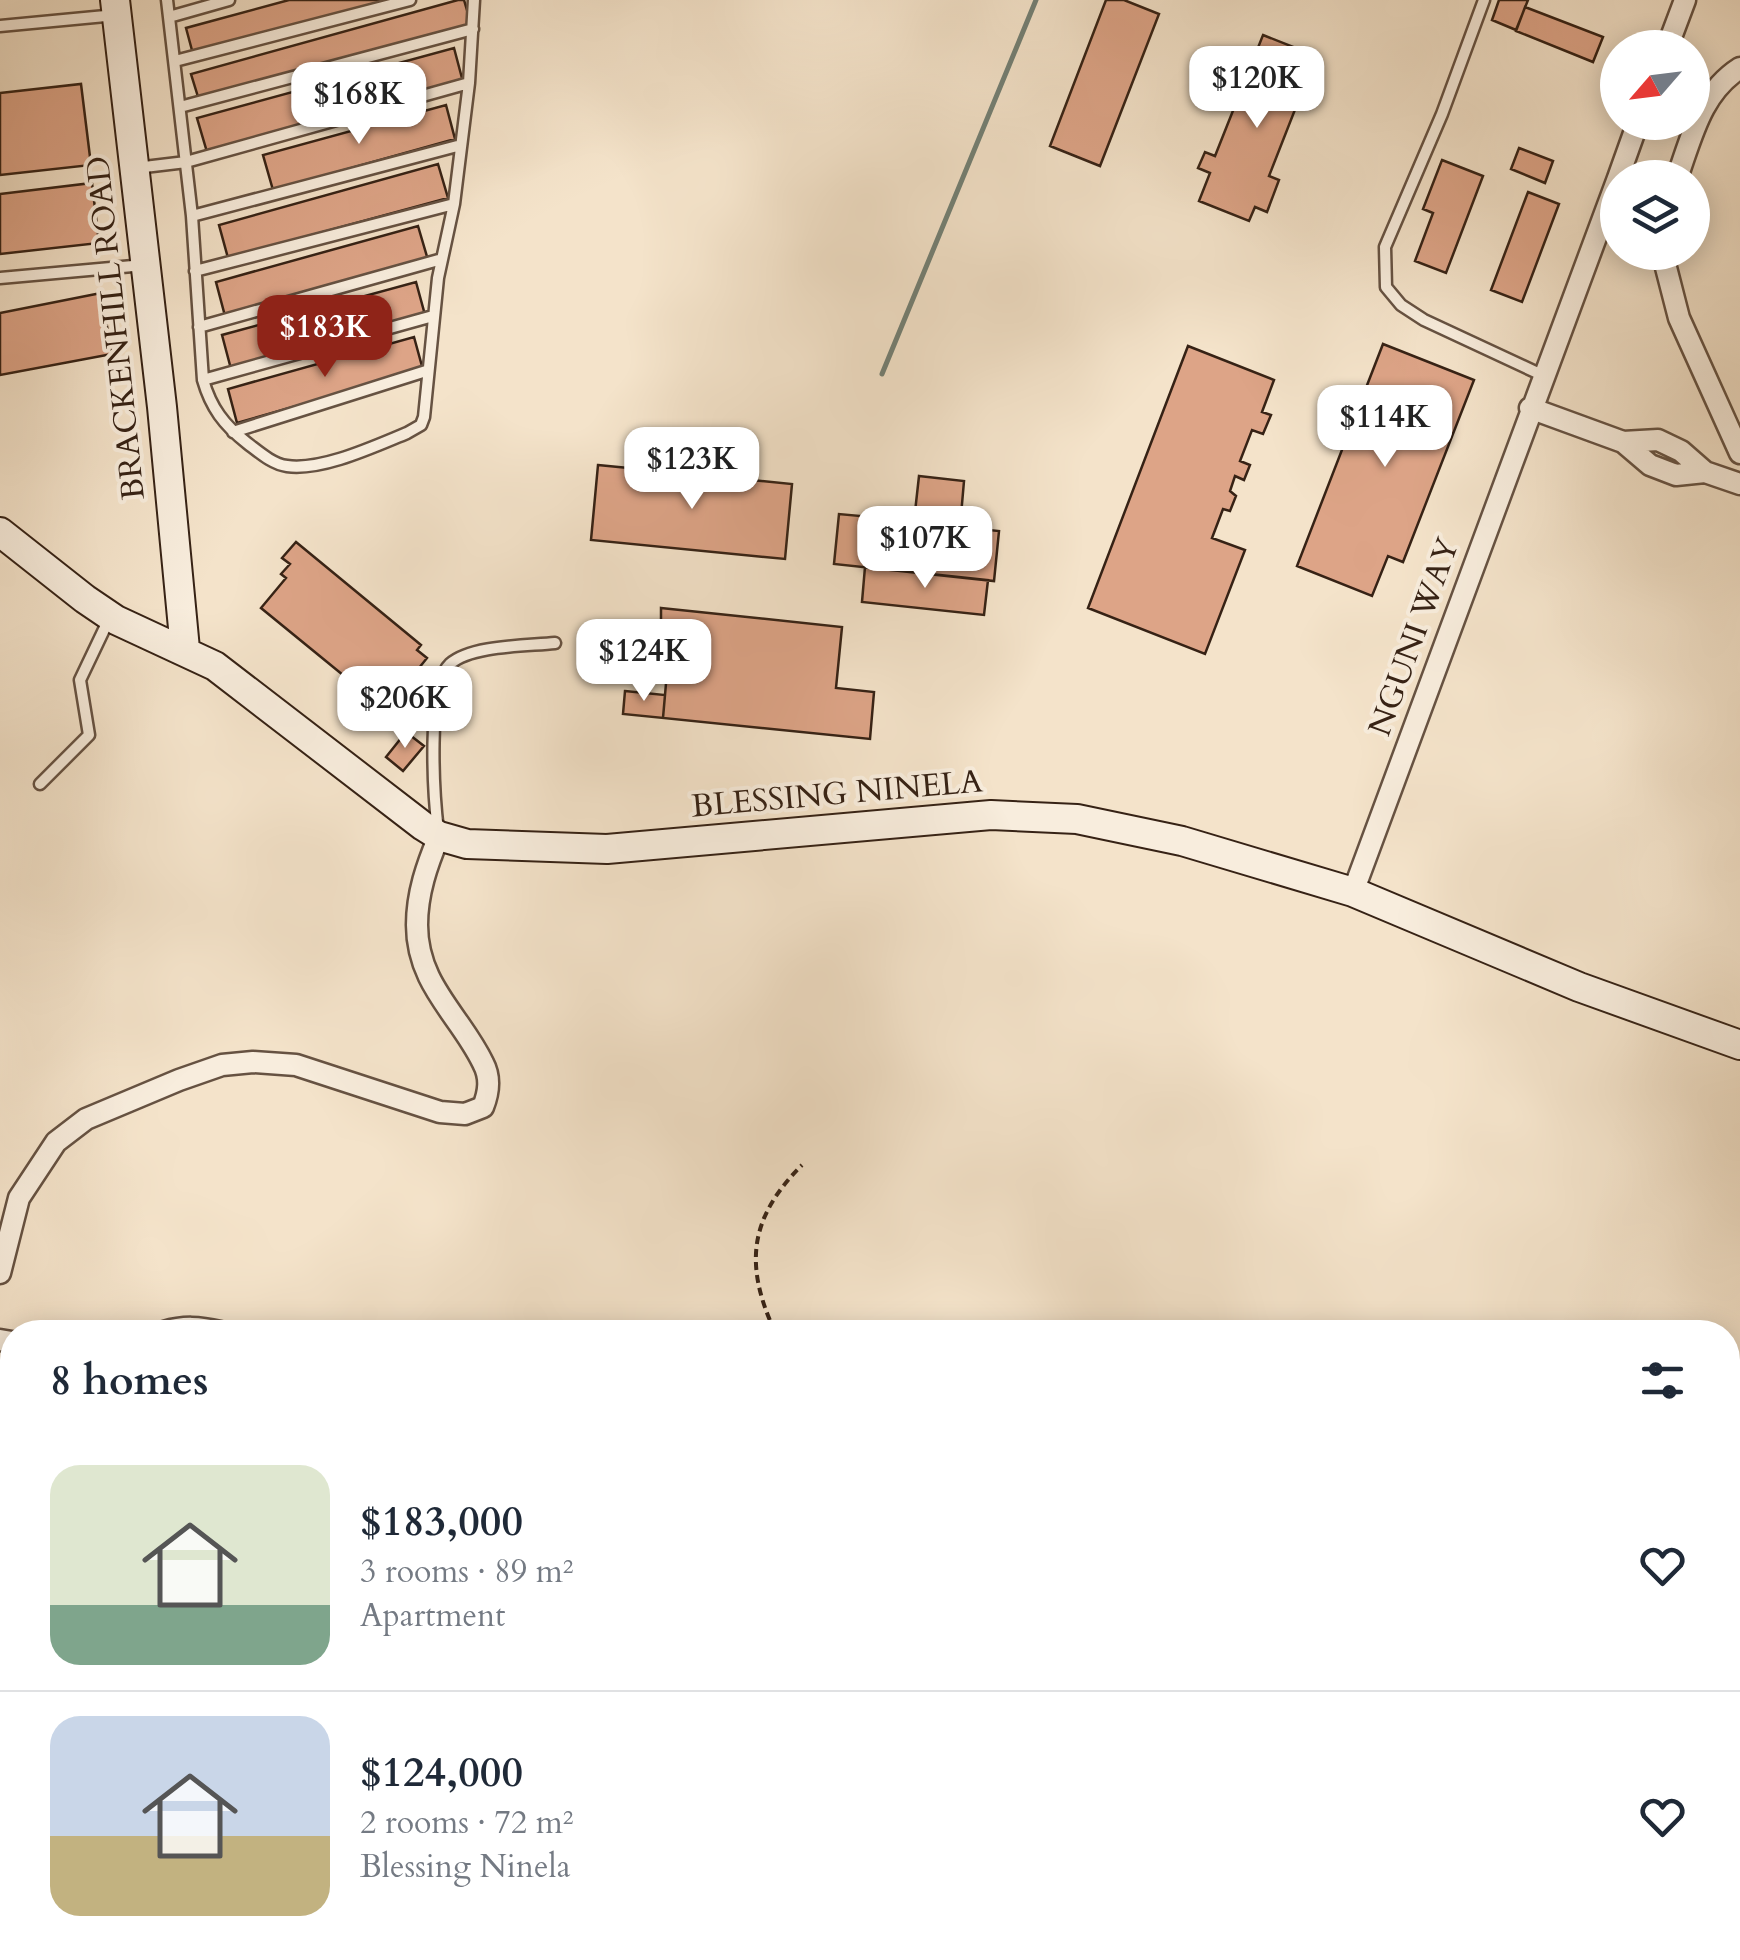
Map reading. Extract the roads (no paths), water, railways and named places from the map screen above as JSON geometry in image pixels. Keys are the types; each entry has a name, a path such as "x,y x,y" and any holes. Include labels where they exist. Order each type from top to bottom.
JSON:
{"street":[{"path":"1674,30 1685,0"},
{"name":"BRACKENHILL ROAD","path":"116,8 185,650"},
{"path":"1684,160 1701,109 1712,92 1740,68"},
{"name":"NGUNI WAY","path":"1353,892 1600,225"},
{"path":"1667,270 1680,318 1740,453"},
{"path":"1530,408 1623,442 1658,440 1681,451 1705,472 1740,484"},
{"name":"BLESSING NINELA","path":"0,532 111,616 215,666 439,836 492,847 606,849 991,814 1077,819 1182,841 1353,892 1578,988 1740,1044"},
{"path":"1,1265 19,1198 56,1142 86,1118 222,1065 296,1065 440,1112 465,1114 483,1107 490,1090 484,1064 446,1008 425,968 417,928 421,882 439,836"}],"lane":[{"path":"167,0 192,216 203,380 220,420 267,458 284,466 308,466 372,447 421,424 433,316 454,204 469,84 474,0"},
{"path":"169,17 229,0"},
{"path":"174,61 410,0"},
{"path":"1484,0 1442,114 1385,246 1386,287 1401,305 1424,320 1542,376"},
{"path":"0,26 116,8"},
{"path":"180,108 474,29"},
{"path":"134,169 186,162 469,84"},
{"path":"192,216 461,145"},
{"path":"194,271 454,204"},
{"path":"199,327 442,258"},
{"path":"0,278 145,264"},
{"path":"203,380 433,316"},
{"path":"233,432 426,371"},
{"path":"40,784 89,735 80,680 111,616"},
{"path":"439,836 432,773 439,680 448,665 461,657 485,650 555,642"}],"waterway":[{"path":"882,374 1036,0"}]}
